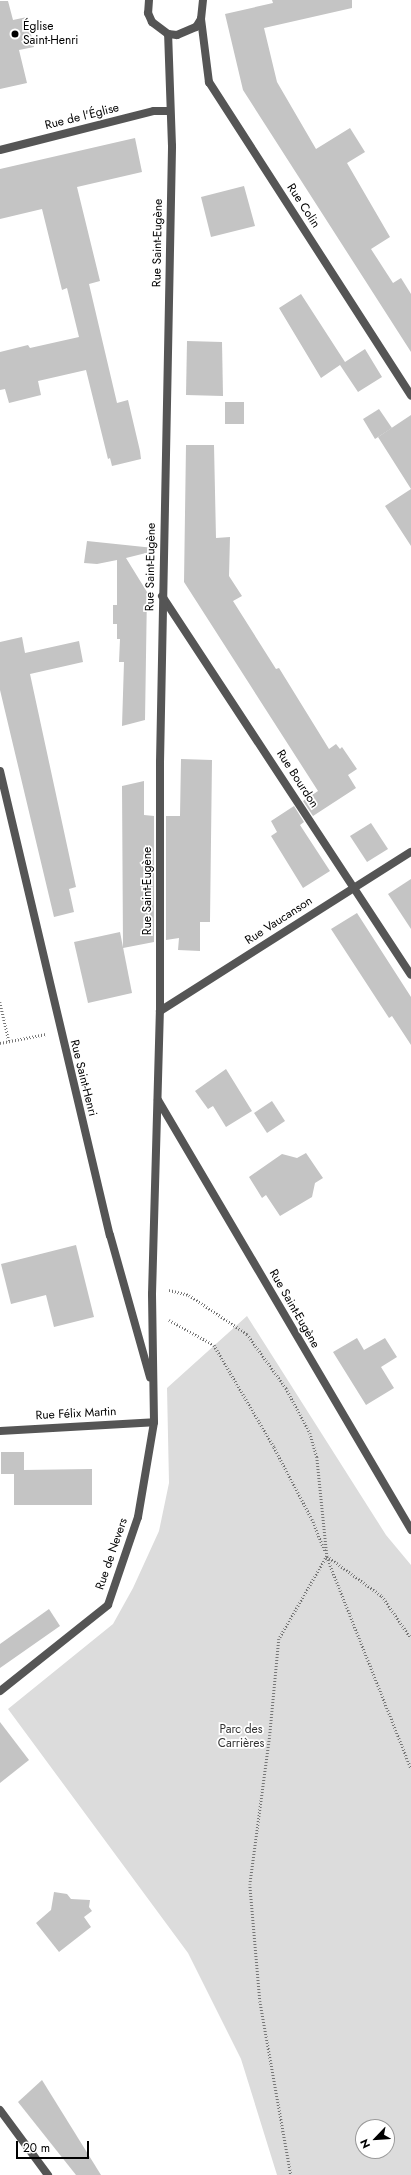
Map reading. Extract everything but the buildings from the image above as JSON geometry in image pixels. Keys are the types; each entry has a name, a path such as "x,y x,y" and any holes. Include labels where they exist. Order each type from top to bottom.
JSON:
{"street":[{"path":"149,0 148,13 152,22 168,34 187,33 201,19"},
{"name":"Rue Colin","path":"203,0 201,19 209,82 411,396"},
{"name":"Rue Saint-Eugène","path":"154,1422 152,1321 160,1011 162,596 172,146 168,34"},
{"name":"Rue de l'Église","path":"0,150 154,111 170,111"},
{"name":"Rue Bourdon","path":"162,596 411,975"},
{"name":"Rue Saint-Henri","path":"0,770 60,1032 110,1235 153,1388"},
{"name":"Rue Vaucanson","path":"160,1011 353,887 411,852"},
{"name":"Rue Saint-Eugène","path":"157,1099 411,1530"},
{"name":"Rue Félix Martin","path":"0,1431 154,1422"},
{"name":"Rue de Nevers","path":"0,1691 108,1605 138,1517 154,1422"},
{"path":"0,2110 48,2175"}],"path":[{"path":"0,1002 10,1042"},
{"path":"0,1043 60,1032"},
{"path":"153,1285 189,1296 246,1334 286,1388 310,1433 317,1458 327,1556 279,1639 270,1735 250,1884 260,2001 291,2175"},
{"path":"152,1321 168,1320 214,1345 274,1447 312,1519 411,1768"},
{"path":"327,1556 382,1596 411,1638"}],"green space":[{"name":"Parc des Carrières","path":"247,1316 386,1535 411,1565 411,2175 277,2175 241,2059 188,1953 8,1709 113,1624 133,1588 159,1531 169,1483 167,1388"}],"place":[{"name":"Église Saint-Henri","path":"15,34"}]}
